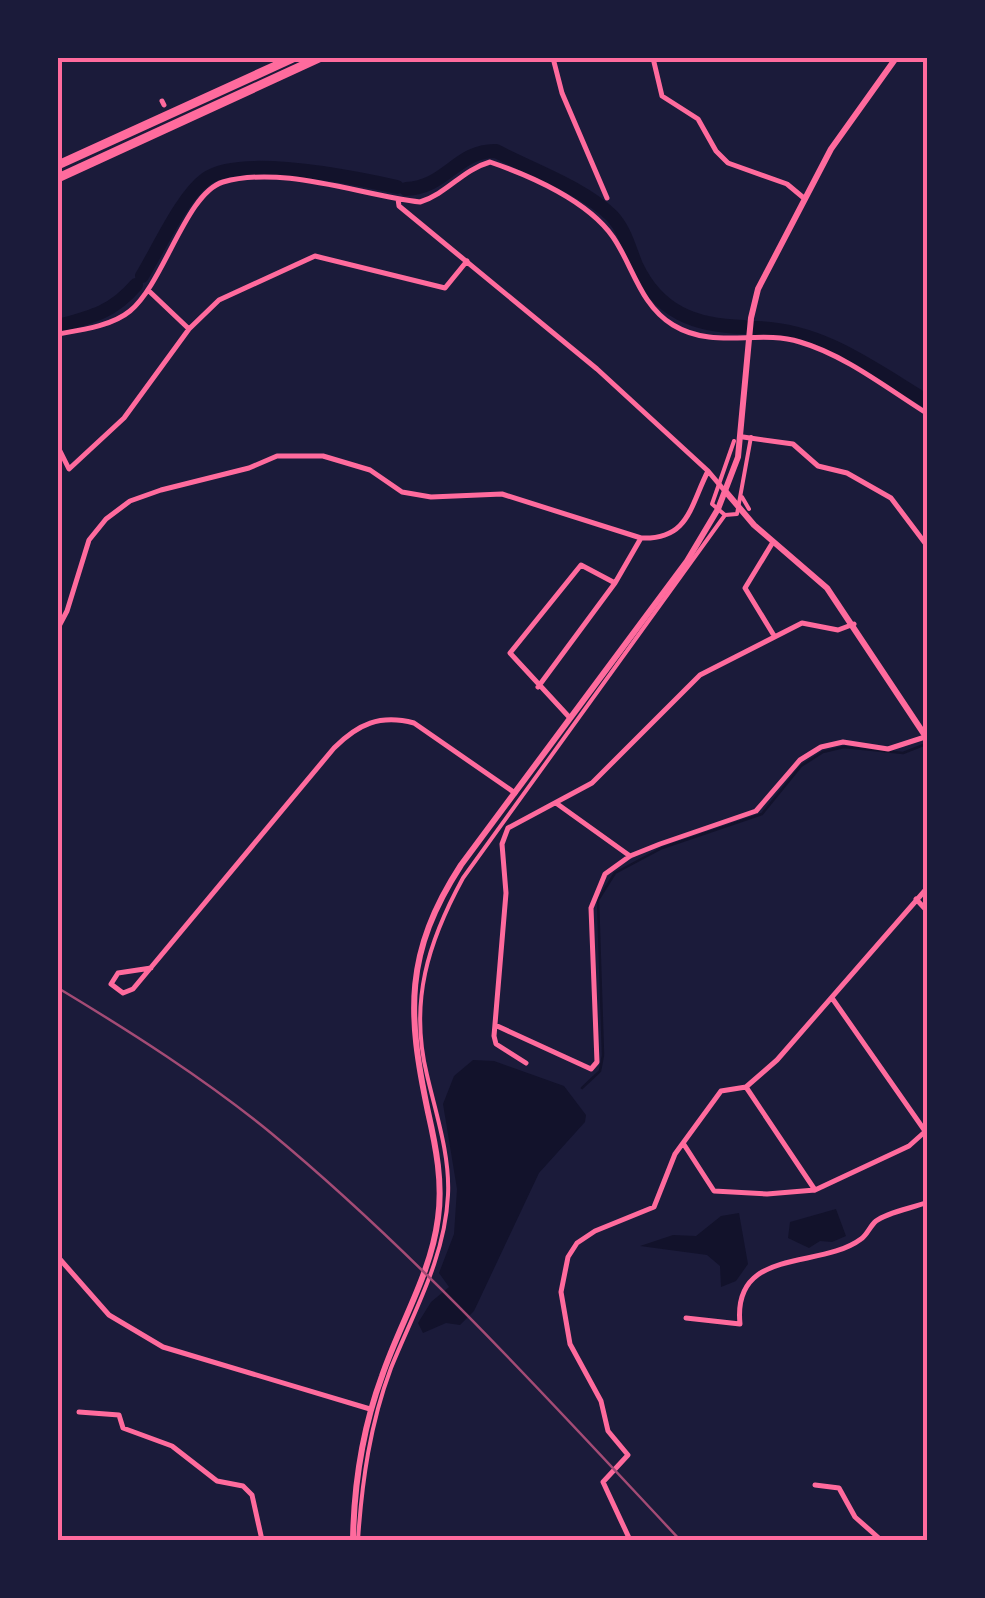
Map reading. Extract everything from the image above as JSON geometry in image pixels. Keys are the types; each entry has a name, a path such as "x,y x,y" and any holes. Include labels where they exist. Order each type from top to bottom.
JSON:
{"highway":[{"path":"58,165 292,58"},
{"path":"58,178 318,58"}],"main road":[{"path":"355,1540 358,1463 370,1409 424,1276 438,1222 441,1192 411,1010 421,944 446,888 687,561 718,509 730,471 747,437 749,340 758,289 857,108 896,58"},
{"path":"726,492 773,542 827,588 855,624 927,738"}],"street":[{"path":"554,58 562,92 607,198"},
{"path":"653,58 662,96 698,118 716,151 728,163 787,184 805,199"},
{"path":"58,334 107,323 128,312 148,291 196,205 212,187 226,181 313,180 420,202 437,196 469,168 490,162 600,220 652,307 670,324 694,336 797,340 822,350 928,414"},
{"path":"398,199 399,206 597,369 726,492"},
{"path":"58,448 69,469 124,418 189,329 219,300 315,256 445,288 467,261"},
{"path":"148,291 189,329"},
{"path":"749,510 740,480 747,437 793,444 818,466 847,474 891,498 928,546"},
{"path":"725,516 712,504 718,484 730,471 734,441"},
{"path":"58,628 72,600 89,540 106,519 130,501 248,468 276,456 323,456 370,470 402,492 432,497 502,494 641,538 663,539 688,517 708,471"},
{"path":"730,471 740,480"},
{"path":"355,1540 367,1449 381,1398 444,1231 449,1191 444,1148 420,1039 419,1000 437,926 462,878 725,516 737,514 742,496"},
{"path":"538,687 615,582 641,538"},
{"path":"773,542 746,588 773,634"},
{"path":"570,718 510,653 581,565 615,582"},
{"path":"526,1063 496,1044 506,893 502,844 508,828 592,783 700,675 773,634 802,623 838,630 855,624"},
{"path":"151,968 118,973 112,984 124,993 133,989 151,968 334,748 351,731 372,720 395,718 425,728 515,792"},
{"path":"495,1024 591,1070 598,1062 591,908 605,874 630,856 756,811 800,760 821,747 842,742 888,749 927,738"},
{"path":"556,803 630,856"},
{"path":"630,1540 603,1482 628,1454 608,1430 601,1401 570,1344 561,1292 568,1258 595,1231 654,1207 683,1142 721,1091 746,1087 777,1060 928,888"},
{"path":"916,899 928,912"},
{"path":"683,1142 714,1191 767,1194 815,1190 908,1146 926,1130 832,998"},
{"path":"746,1087 815,1190"},
{"path":"686,1318 740,1324 738,1302 743,1290 765,1270 860,1240 877,1220 928,1202"},
{"path":"58,1257 109,1314 163,1347 370,1409"},
{"path":"79,1412 120,1416 123,1428 172,1446 218,1481 243,1486 252,1495 262,1540"},
{"path":"816,1485 839,1488 855,1517 881,1540"}],"shaded area":[{"path":"473,1060 494,1061 564,1086 586,1115 585,1122 539,1173 474,1311 460,1325 446,1323 423,1333 418,1323 431,1302 449,1287 439,1273 454,1234 457,1189 443,1104 454,1076"},
{"path":"836,1209 846,1236 832,1242 820,1241 809,1248 788,1238 790,1222"},
{"path":"739,1213 748,1264 736,1281 721,1287 720,1266 707,1255 640,1246 673,1235 696,1236 721,1216"}],"waterway":[{"path":"406,189 432,182 471,156 496,151 572,188 612,216 645,281 667,305 710,324 744,327"},
{"path":"142,276 188,198 206,179 222,172 244,168 299,170 397,187"},
{"path":"58,326 101,312 119,302 136,285"},
{"path":"755,328 803,335 825,343 928,402"},
{"path":"582,1088 600,1071 603,1055 598,900 615,873 662,848 762,814 801,766 823,752 844,747 903,753 926,744"}],"railway":[{"path":"58,988 220,1094 325,1180 482,1330 680,1540"}]}
